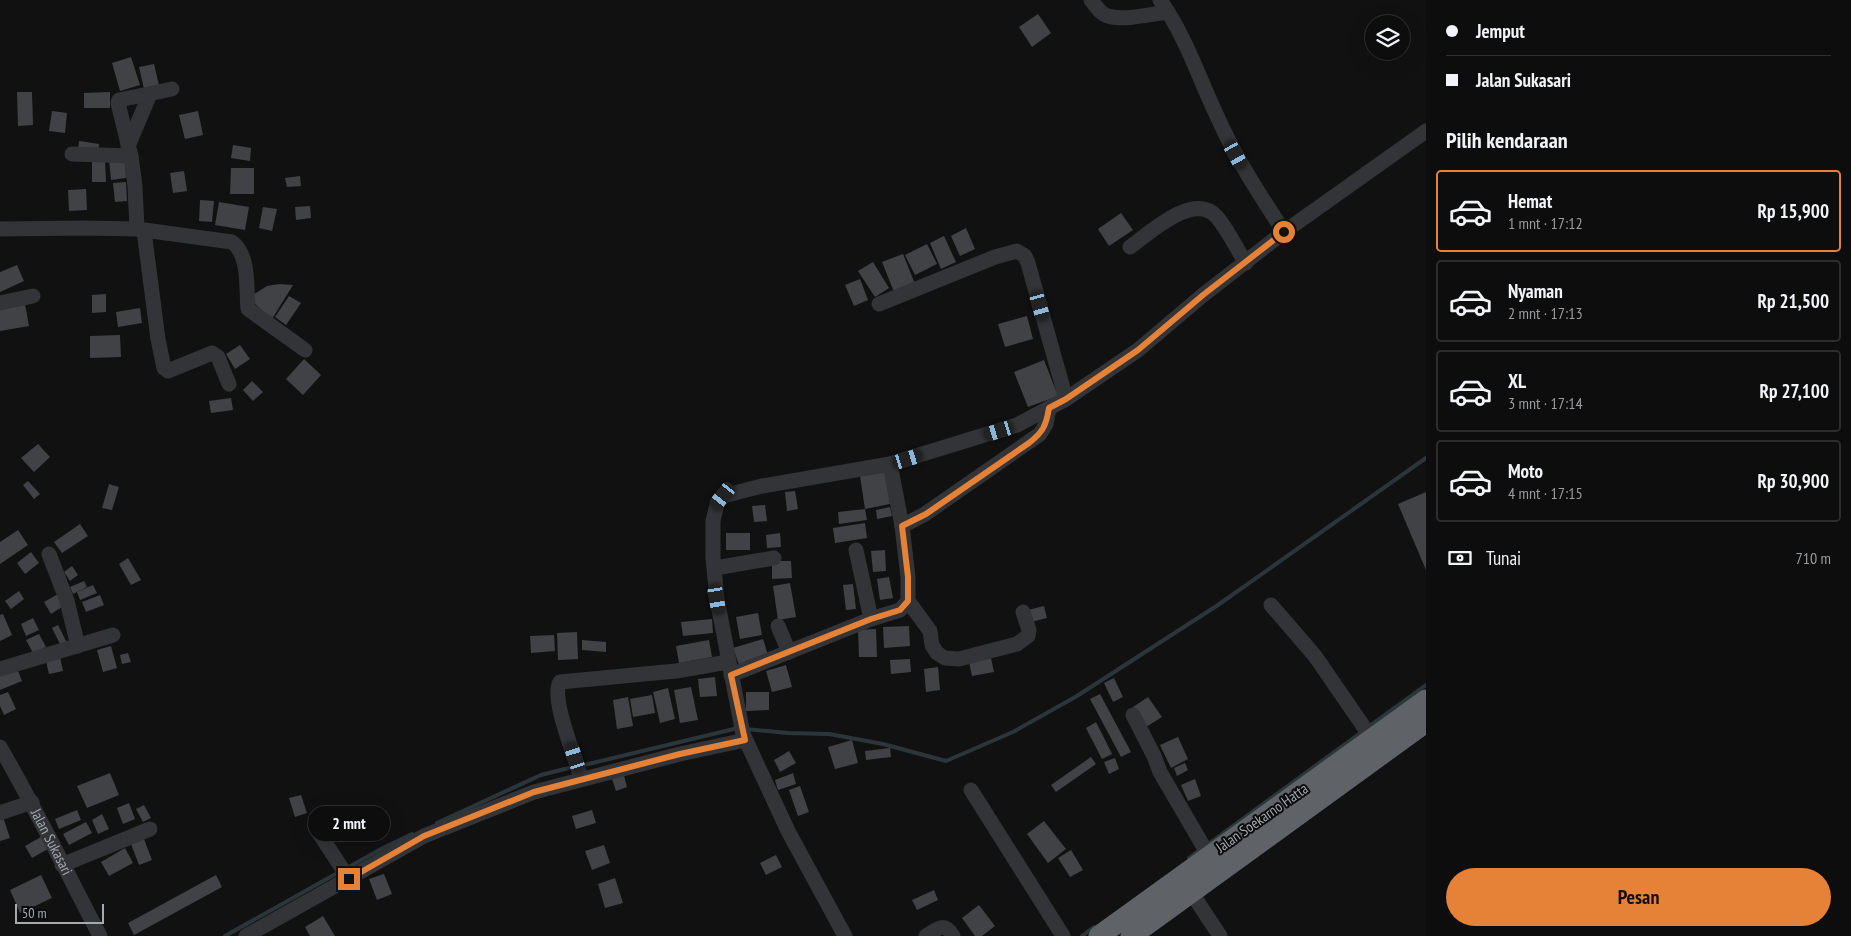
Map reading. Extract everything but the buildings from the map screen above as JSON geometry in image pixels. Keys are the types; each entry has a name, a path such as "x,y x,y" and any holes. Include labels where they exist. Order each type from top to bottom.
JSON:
{"highway":[{"name":"Jalan Soekarno Hatta","path":"1099,936 1368,731 1426,700"},
{"name":"Jalan Soekarno Hatta","path":"1131,936 1426,722"}],"street":[{"path":"1091,0 1101,12 1108,16 1142,16 1164,6 1189,49 1228,140 1254,186 1284,232"},
{"path":"172,89 120,100 119,110 135,186 140,230 158,339 164,368 168,371 212,353 218,357 229,384"},
{"path":"129,151 150,94"},
{"path":"845,936 788,831 744,737 717,599 713,558 713,521 717,504 723,496 762,486 890,464 1017,425 1066,399 1138,350 1203,295 1284,232 1426,132"},
{"path":"72,154 129,151"},
{"path":"1130,247 1179,213 1192,208 1203,208 1216,215 1246,262"},
{"path":"0,229 84,228 140,230 232,242 240,248 244,259 248,309 305,350"},
{"path":"879,304 995,257 1017,251 1024,256 1028,263 1066,399"},
{"path":"0,302 33,296"},
{"path":"902,526 926,514 1029,443 1040,434 1046,424 1049,408"},
{"path":"890,464 902,526 908,577 908,601 930,631 932,645 937,653 952,660 1017,644 1028,636 1029,630 1023,612"},
{"path":"856,550 871,619"},
{"path":"49,554 67,601 78,646"},
{"path":"715,568 774,558"},
{"path":"580,776 560,710 557,687 560,682 729,668 789,652 871,619 900,610 908,601"},
{"path":"1271,606 1315,656 1368,731"},
{"path":"778,626 789,652"},
{"path":"0,668 113,635"},
{"path":"1133,715 1160,772 1207,853"},
{"path":"246,936 424,836 534,792 580,776 680,754 744,737"},
{"name":"Jalan Sukasari","path":"0,747 32,802 62,865 100,936"},
{"path":"971,790 1063,936"},
{"path":"0,813 32,802"},
{"path":"315,827 348,877"},
{"path":"62,865 150,829"},
{"path":"1191,892 1220,936"},
{"path":"926,936 946,927 953,936"}],"waterway":[{"path":"745,729 829,734 883,744 946,761 1013,732 1077,696 1218,605 1426,458"},
{"path":"1368,727 1426,685"},
{"path":"580,766 738,728"},
{"path":"1207,845 1363,731"},
{"path":"437,823 541,775 573,767"},
{"path":"347,868 412,834"},
{"path":"1189,858 1201,849"},
{"path":"225,936 341,871"},
{"path":"1082,936 1094,927"}],"route":[{"path":"349,879 424,836 534,792 680,754 745,740 731,675 871,619 900,610 908,601 908,577 902,526 926,514 1029,443 1040,434 1046,424 1049,408 1066,399 1138,350 1203,295 1284,232"}]}
